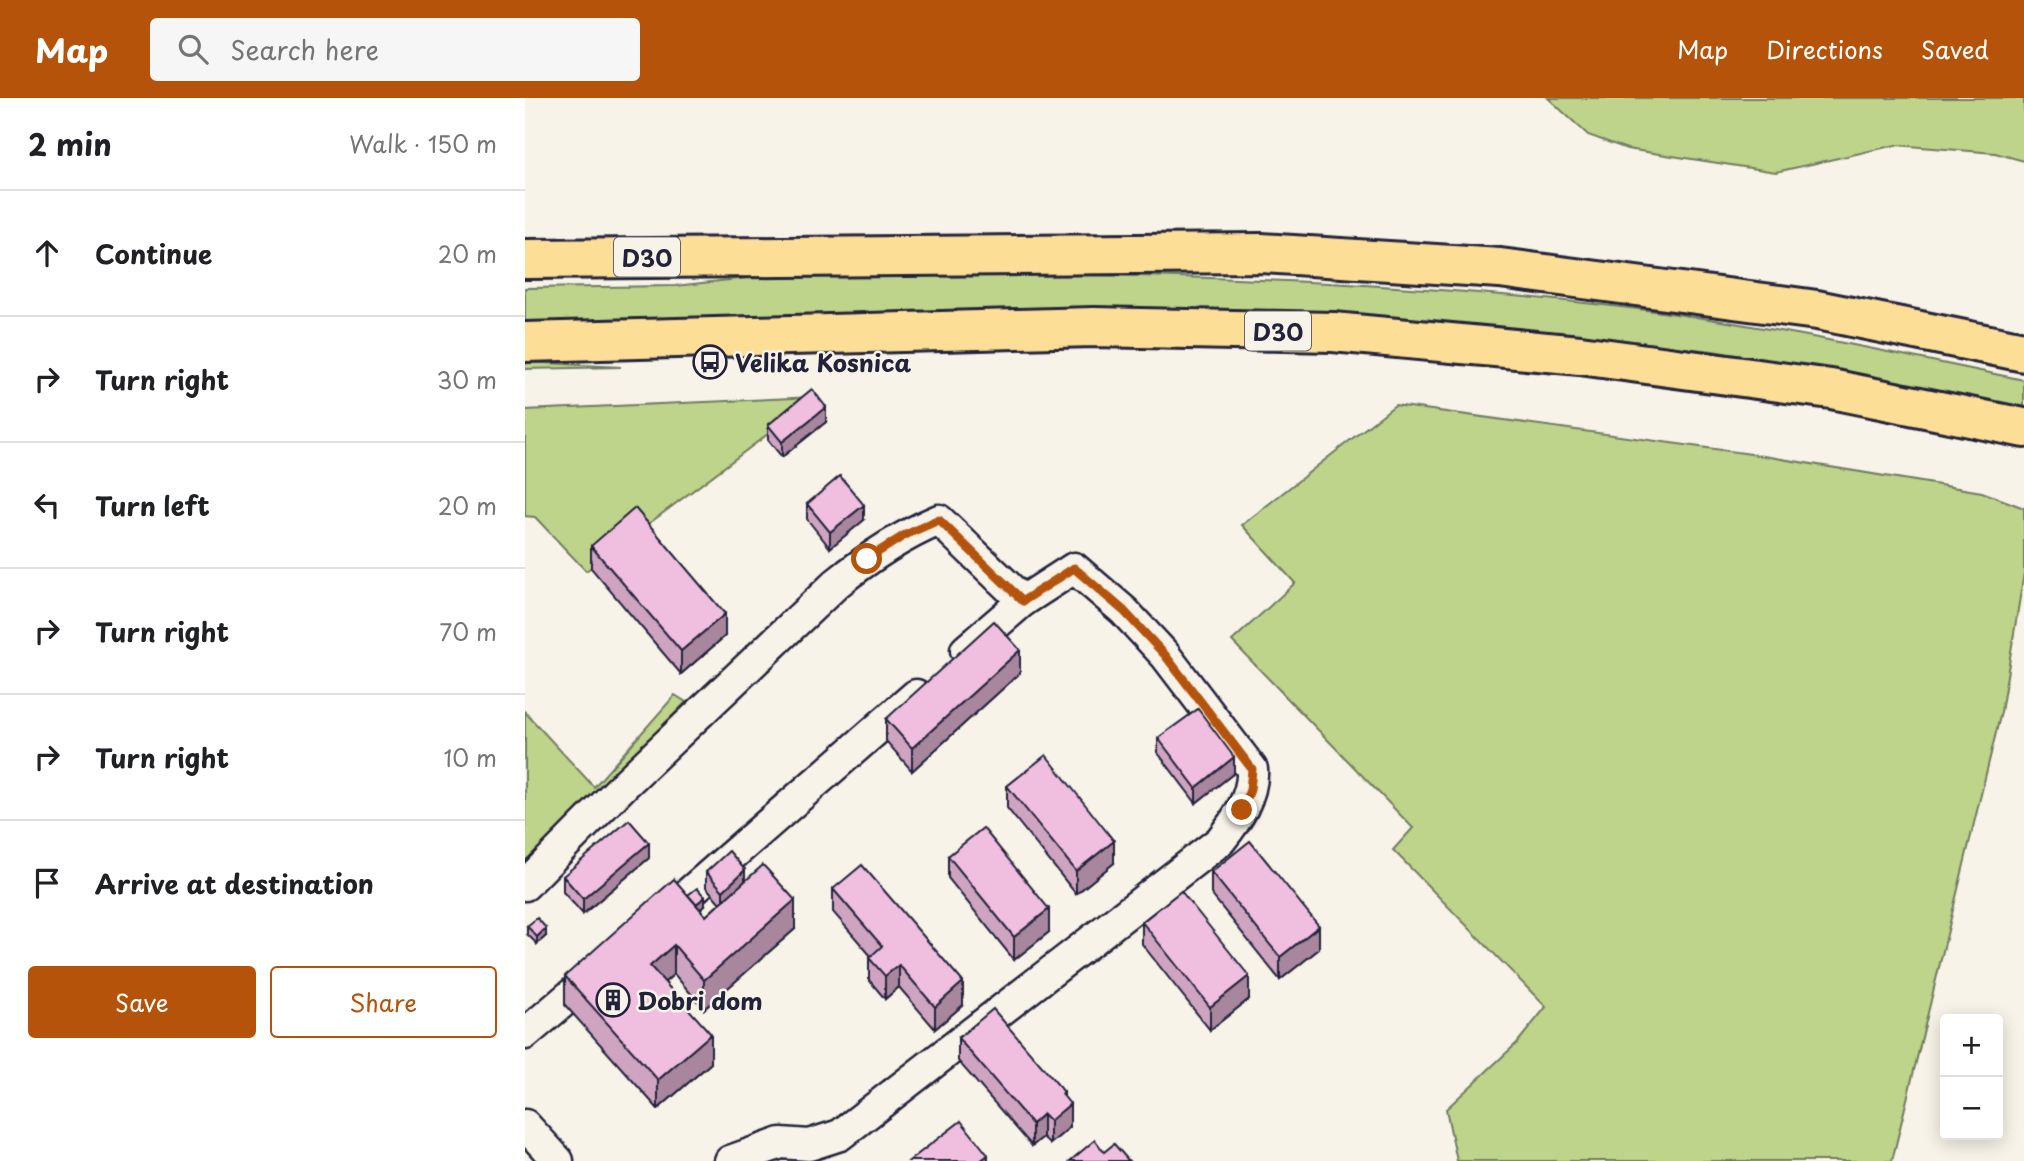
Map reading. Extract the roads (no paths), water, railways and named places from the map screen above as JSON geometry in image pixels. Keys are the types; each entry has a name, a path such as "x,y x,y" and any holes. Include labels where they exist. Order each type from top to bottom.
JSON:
{"highway":[{"name":"D30","path":"525,259 1261,253 1500,268 1817,310 2024,352"},
{"name":"D30","path":"525,342 1094,327 1332,332 1580,355 1831,389 2024,428"}],"lane":[{"path":"525,885 627,782 837,583 867,559 905,535 939,520 1023,601"},
{"path":"525,1034 1023,601 1074,568 1124,611 1165,655 1252,769 1250,790 1242,810 1220,841 841,1135 809,1145 781,1143 730,1161"},
{"path":"525,1125 558,1161"}],"place":[{"name":"Velika Kosnica","path":"710,362"},
{"name":"Dobri dom","path":"613,1000"}]}
